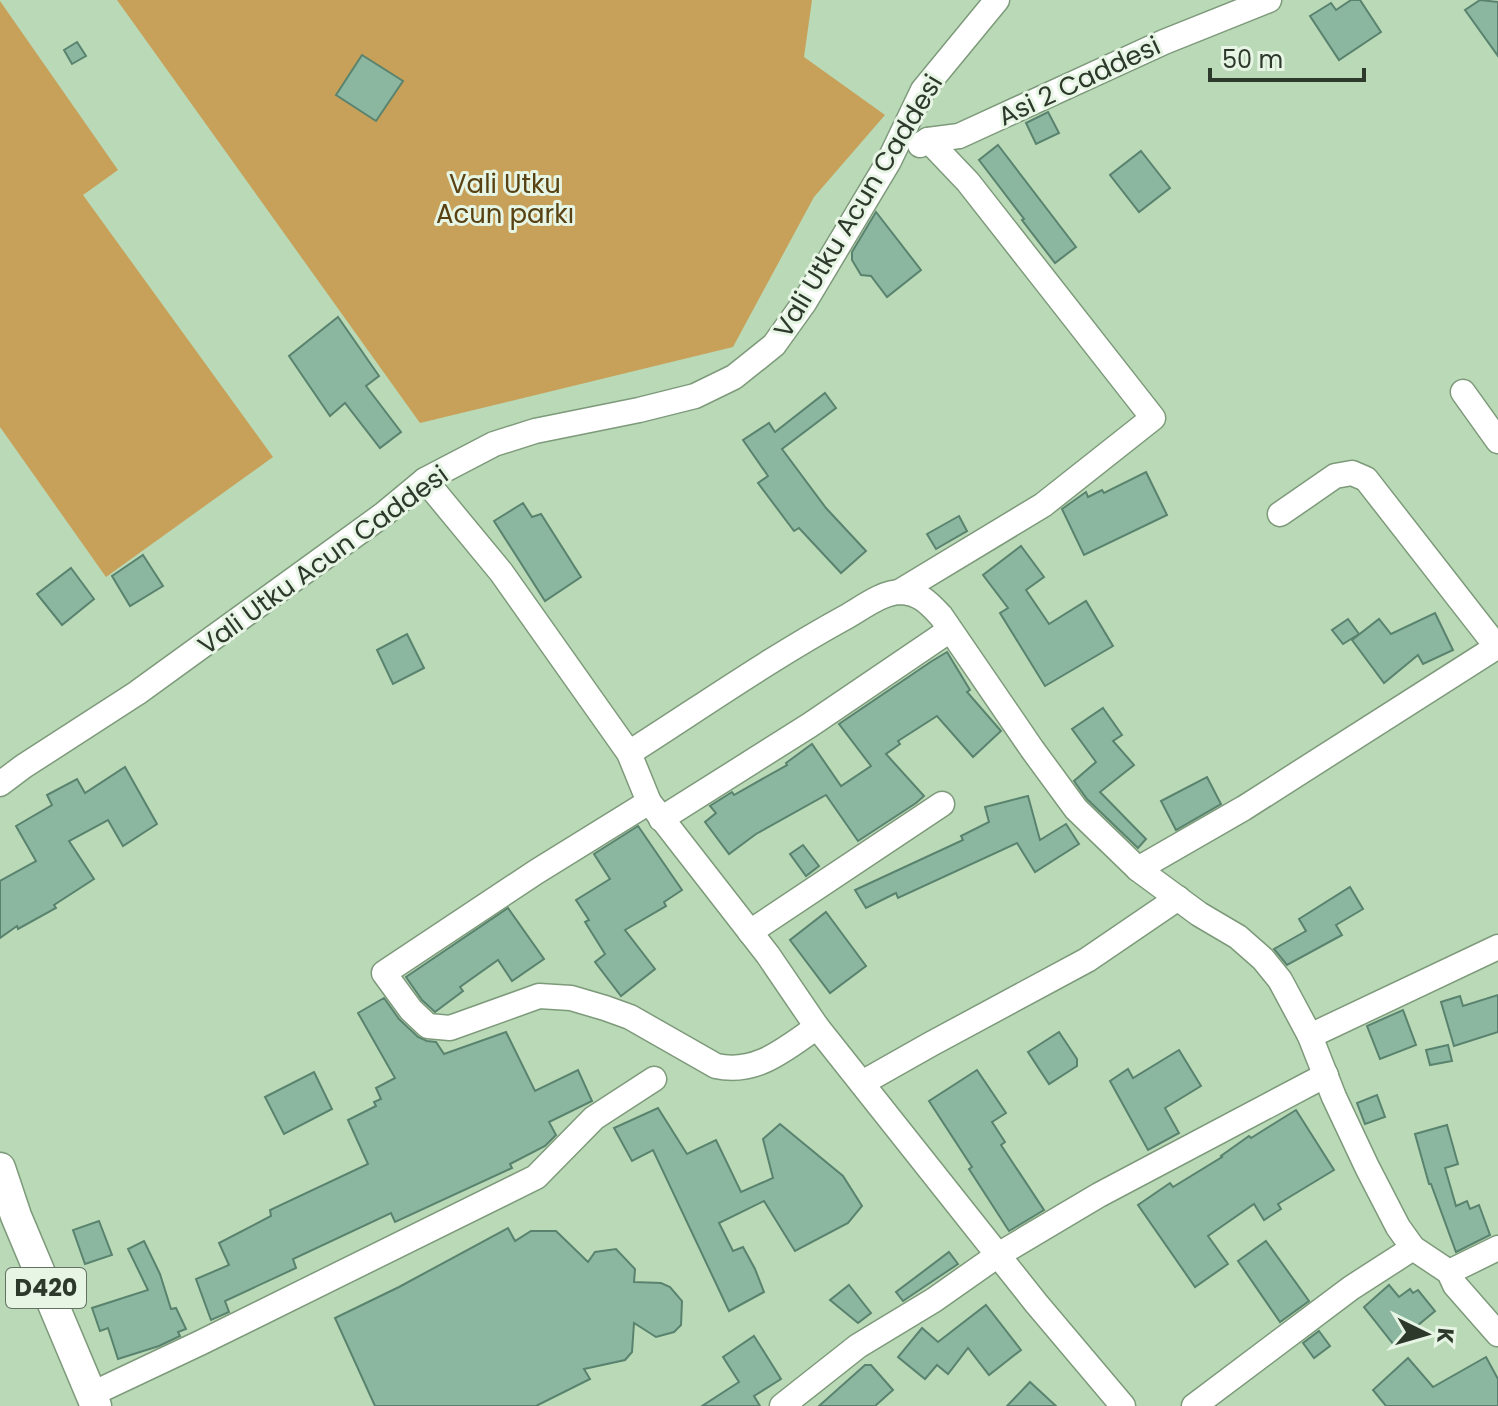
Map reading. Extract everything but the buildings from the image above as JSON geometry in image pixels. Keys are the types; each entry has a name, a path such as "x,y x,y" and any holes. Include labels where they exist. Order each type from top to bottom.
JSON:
{"main road":[{"name":"D420","path":"0,1168 16,1216 94,1400"}],"street":[{"name":"Vali Utku Acun Caddesi","path":"0,784 137,693 384,514 425,480 494,444 535,431 695,396 734,377 782,335 889,161 923,90 997,0"},
{"name":"Asi 2 Caddesi","path":"889,161 928,140 959,136 1164,42 1269,0"},
{"path":"629,753 802,641 877,599 899,592 1043,505 1153,418 968,182 928,140"},
{"path":"1463,392 1498,441"},
{"path":"1138,869 1244,808 1498,647 1360,475 1343,473 1335,476 1280,514"},
{"path":"425,480 501,572 629,753 655,810 750,932 817,1027 1036,1303 1123,1406"},
{"path":"899,592 925,599 1076,809 1138,869 1199,914 1238,937 1263,959 1280,980 1310,1036 1334,1097 1398,1227 1413,1248 1449,1272 1455,1285 1498,1334"},
{"path":"817,1027 767,1061 731,1069 716,1066 630,1017 571,998 539,996 450,1028 428,1026 411,1010 384,973 536,872 810,725 950,630"},
{"path":"750,932 942,804"},
{"path":"862,1083 1087,960 1178,898"},
{"path":"1310,1036 1498,947"},
{"path":"782,1406 858,1346 934,1300 998,1255 1099,1195 1326,1075"},
{"path":"94,1400 200,1343 536,1177 594,1118 654,1079"},
{"path":"1194,1406 1351,1288 1413,1248"},
{"path":"1449,1272 1498,1248"}],"green space":[{"name":"Vali Utku Acun parkı","path":"117,0 812,0 804,57 885,115 814,197 733,347 420,423"},
{"path":"0,1 118,170 83,195 273,457 106,577 0,427"}]}
